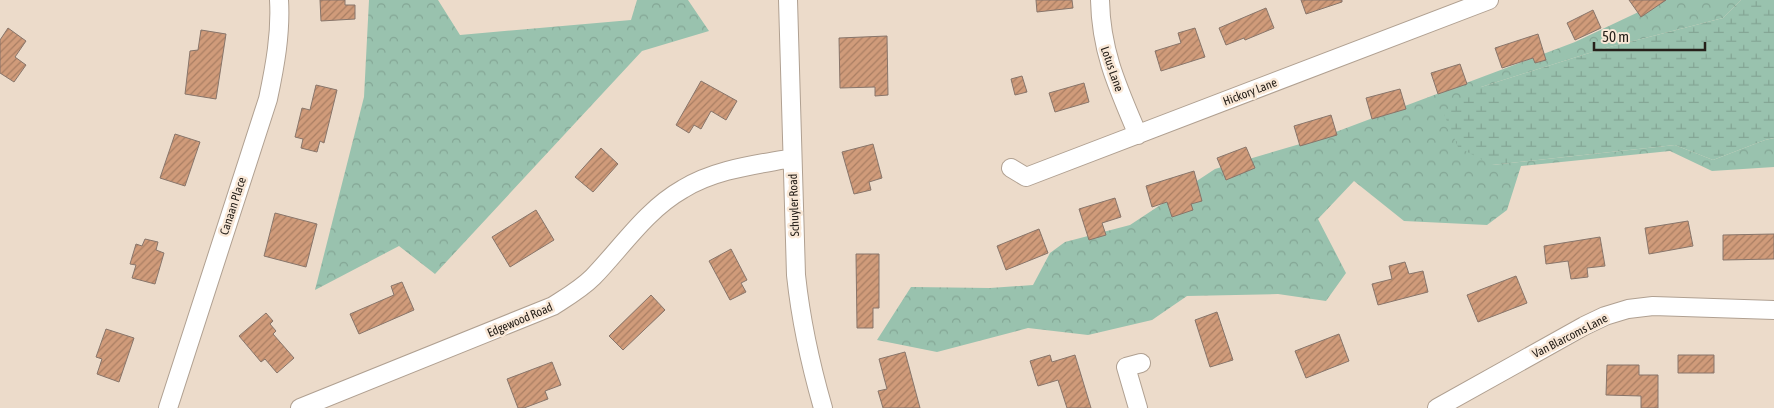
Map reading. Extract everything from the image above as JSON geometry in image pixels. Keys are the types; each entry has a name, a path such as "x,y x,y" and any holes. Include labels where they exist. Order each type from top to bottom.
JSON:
{"street":[{"name":"Canaan Place","path":"168,408 268,99 278,35 279,0"},
{"name":"Schuyler Road","path":"788,0 796,276 801,319 810,362 823,408"},
{"name":"Lotus Lane","path":"1100,0 1103,41 1111,70 1138,135"},
{"name":"Hickory Lane","path":"1011,168 1026,177 1489,0"},
{"name":"Edgewood Road","path":"300,408 553,306 576,291 592,277 648,216 682,189 704,178 728,170 792,158"},
{"name":"Van Blarcoms Lane","path":"1438,408 1584,326 1605,316 1628,309 1653,306 1774,310"},
{"path":"1138,408 1126,367 1141,363"}],"green space":[{"path":"369,0 438,0 460,35 631,20 637,0 688,0 709,31 642,51 435,274 399,246 315,290 364,97"},
{"path":"1661,0 1741,0 1723,18 1602,49 1481,87 1492,165 1675,145 1713,160 1774,138 1774,167 1712,171 1670,151 1521,166 1507,210 1487,225 1404,221 1354,181 1318,219 1346,273 1326,301 1278,294 1187,296 1152,320 1088,335 1028,328 937,352 877,340 911,287 990,288 1033,285 1050,253 1065,242 1130,225 1215,169 1317,139 1575,42"},
{"path":"1741,0 1774,0 1774,138 1713,160 1675,145 1492,165 1458,147 1443,112 1481,87 1602,49 1723,18"}],"building":[{"path":"320,0 345,0 345,5 355,5 355,19 321,21"},
{"path":"1036,0 1072,0 1073,8 1037,12"},
{"path":"1301,0 1342,0 1342,2 1306,14"},
{"path":"1629,0 1666,0 1641,17"},
{"path":"1266,8 1274,28 1245,40 1244,38 1226,45 1219,28"},
{"path":"1593,10 1601,28 1575,40 1567,23"},
{"path":"8,28 26,41 15,57 26,65 14,82 0,73 0,40"},
{"path":"1195,28 1205,57 1161,71 1155,51 1181,43 1178,33"},
{"path":"201,30 226,34 216,99 185,94 190,51 198,50"},
{"path":"1538,34 1546,60 1535,63 1533,58 1502,68 1495,48"},
{"path":"887,36 888,95 875,96 875,87 840,88 839,38"},
{"path":"1460,64 1467,84 1438,94 1431,73"},
{"path":"1022,76 1027,92 1015,95 1011,79"},
{"path":"701,81 737,101 726,120 711,111 701,129 694,125 689,133 676,125"},
{"path":"1084,83 1089,102 1055,112 1049,93"},
{"path":"316,85 337,90 324,143 320,141 317,152 301,148 303,139 295,137 302,108 310,110"},
{"path":"1400,89 1406,109 1372,119 1366,98"},
{"path":"1331,115 1337,135 1300,146 1294,126"},
{"path":"175,134 200,142 185,186 160,178"},
{"path":"873,144 882,178 869,182 871,190 854,194 842,152"},
{"path":"1246,147 1255,168 1226,180 1217,158"},
{"path":"601,148 618,164 593,192 575,177"},
{"path":"1194,171 1202,201 1191,204 1193,210 1172,217 1167,202 1152,207 1146,186"},
{"path":"1115,198 1121,217 1102,223 1106,235 1089,240 1079,209"},
{"path":"536,210 554,240 510,267 492,237"},
{"path":"275,213 317,224 306,267 264,256"},
{"path":"1688,221 1693,246 1649,254 1645,228"},
{"path":"1039,229 1048,253 1006,270 997,246"},
{"path":"1774,234 1774,259 1723,260 1723,235"},
{"path":"1600,237 1605,266 1587,268 1588,277 1571,279 1568,261 1546,264 1544,246"},
{"path":"145,239 158,242 156,250 164,253 155,284 132,278 136,265 130,264 136,244 142,246"},
{"path":"731,249 747,280 741,283 746,292 730,300 709,261"},
{"path":"856,254 879,254 879,308 873,308 873,328 857,328"},
{"path":"1405,262 1409,274 1423,271 1428,292 1378,305 1372,284 1392,279 1389,266"},
{"path":"1516,276 1527,303 1478,322 1467,295"},
{"path":"402,282 414,310 359,334 350,314 394,295 391,286"},
{"path":"651,295 665,310 623,350 609,336"},
{"path":"1217,312 1233,360 1210,367 1195,320"},
{"path":"266,313 273,321 270,324 276,331 273,334 294,358 277,373 265,359 261,362 239,336"},
{"path":"106,329 134,338 119,382 97,374 102,359 96,357"},
{"path":"1339,334 1349,361 1306,378 1295,351"},
{"path":"905,352 920,408 883,408 878,391 887,389 879,359"},
{"path":"1050,355 1052,362 1075,355 1091,408 1067,408 1058,380 1038,386 1030,361"},
{"path":"1678,355 1714,355 1714,373 1678,373"},
{"path":"552,362 561,385 545,391 548,399 524,408 518,408 507,379"},
{"path":"1607,365 1639,365 1639,375 1658,375 1658,408 1641,408 1641,396 1606,395"}]}
